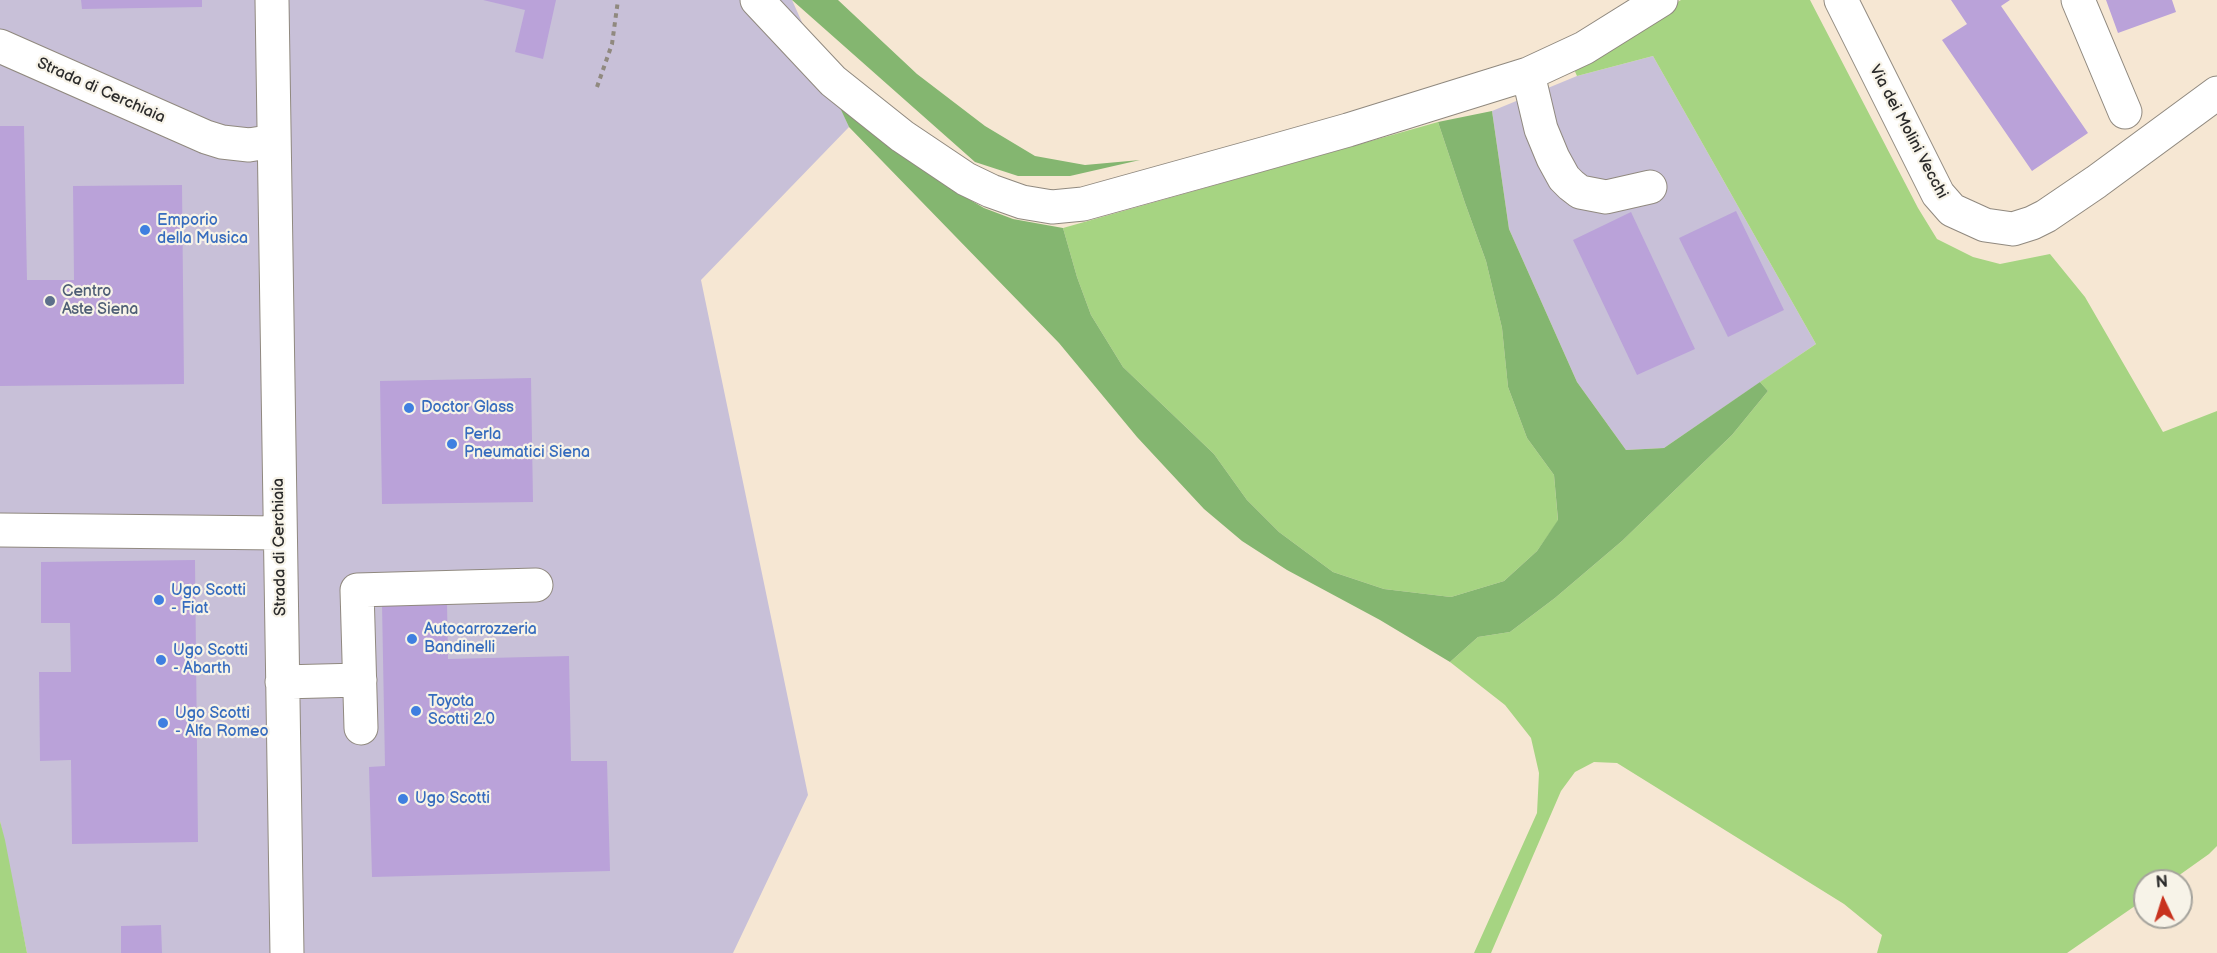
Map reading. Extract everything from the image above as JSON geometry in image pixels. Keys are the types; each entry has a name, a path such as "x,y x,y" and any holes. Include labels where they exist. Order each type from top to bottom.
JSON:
{"street":[{"name":"Strada di Cerchiaia","path":"272,0 287,953"},
{"path":"758,0 833,81 902,136 966,179 991,191 1022,202 1052,207 1083,204 1241,160 1348,130 1528,74 1584,48 1661,0"},
{"name":"Via dei Molini Vecchi","path":"1841,0 1944,203 1964,217 1994,227 2013,229 2046,216 2217,93"},
{"path":"2078,0 2126,112"},
{"name":"Strada di Cerchiaia","path":"0,46 206,137 222,142 249,145 274,141"},
{"path":"1528,74 1541,129 1553,158 1564,178 1571,185 1580,192 1606,197 1650,187"},
{"path":"0,530 280,533"},
{"path":"361,728 357,590 536,585"},
{"path":"282,682 360,680"}],"path":[{"path":"597,87 612,44 618,0"}],"shaded area":[{"path":"0,0 792,0 849,127 701,280 808,795 733,953 27,953 0,821"},
{"path":"1653,56 1816,344 1664,448 1626,450 1577,382 1509,229 1492,111 1577,76"}],"green space":[{"path":"792,0 838,0 917,74 985,126 1035,156 1085,165 1140,160 1070,176 1018,176 975,162"},
{"path":"1681,0 1810,0 1918,208 1937,239 1973,257 2000,264 2050,254 2085,297 2163,432 2217,411 2217,846 2188,869 2133,869 2133,907 2067,953 1877,953 1882,935 1844,904 1617,763 1594,762 1575,772 1561,791 1491,953 1474,953 1537,813 1539,773 1531,738 1505,705 1450,662 1478,637 1510,632 1555,598 1622,541 1732,435 1768,391 1760,382 1816,344 1653,56 1577,76 1573,67 1590,52"},
{"path":"835,97 950,188 984,208 1013,219 1063,228 1091,315 1123,367 1214,454 1247,500 1279,532 1333,572 1384,589 1451,597 1504,581 1537,551 1558,520 1554,475 1527,438 1508,387 1502,328 1486,261 1438,122 1492,111 1509,229 1577,382 1626,450 1664,448 1760,382 1768,391 1732,435 1622,541 1555,598 1510,632 1478,637 1450,662 1380,620 1287,570 1242,541 1204,509 1137,437 1059,343 849,127"},
{"path":"1438,122 1486,261 1502,328 1508,387 1527,438 1554,475 1558,521 1537,551 1504,581 1451,597 1384,589 1333,572 1279,532 1247,500 1214,454 1123,367 1091,315 1063,228"},
{"path":"0,821 5,840 27,953 0,953"}],"building":[{"path":"81,0 202,0 202,7 82,9"},
{"path":"483,0 556,0 543,59 515,52 525,10"},
{"path":"1951,0 2010,0 2001,6 2088,133 2032,171 1942,40 1967,24"},
{"path":"2106,0 2172,0 2176,12 2118,33"},
{"path":"0,126 24,126 27,280 74,280 73,186 182,185 184,384 0,386"},
{"path":"1736,211 1784,310 1728,337 1679,238"},
{"path":"1631,212 1695,349 1637,375 1573,240"},
{"path":"531,378 533,502 382,504 380,381"},
{"path":"195,560 198,842 72,844 71,760 40,761 39,672 71,672 70,623 41,623 41,562"},
{"path":"447,603 448,659 569,656 571,761 607,761 610,871 372,877 369,767 385,766 382,604"},
{"path":"161,925 162,953 121,953 121,926"}],"place":[{"name":"Emporio della Musica","path":"145,230"},
{"name":"Centro Aste Siena","path":"50,301"},
{"name":"Doctor Glass","path":"409,408"},
{"name":"Perla Pneumatici Siena","path":"452,444"},
{"name":"Ugo Scotti - Fiat","path":"159,600"},
{"name":"Autocarrozzeria Bandinelli","path":"412,639"},
{"name":"Ugo Scotti - Abarth","path":"161,660"},
{"name":"Toyota Scotti 2.0","path":"416,711"},
{"name":"Ugo Scotti - Alfa Romeo","path":"163,723"},
{"name":"Ugo Scotti","path":"403,799"}]}
